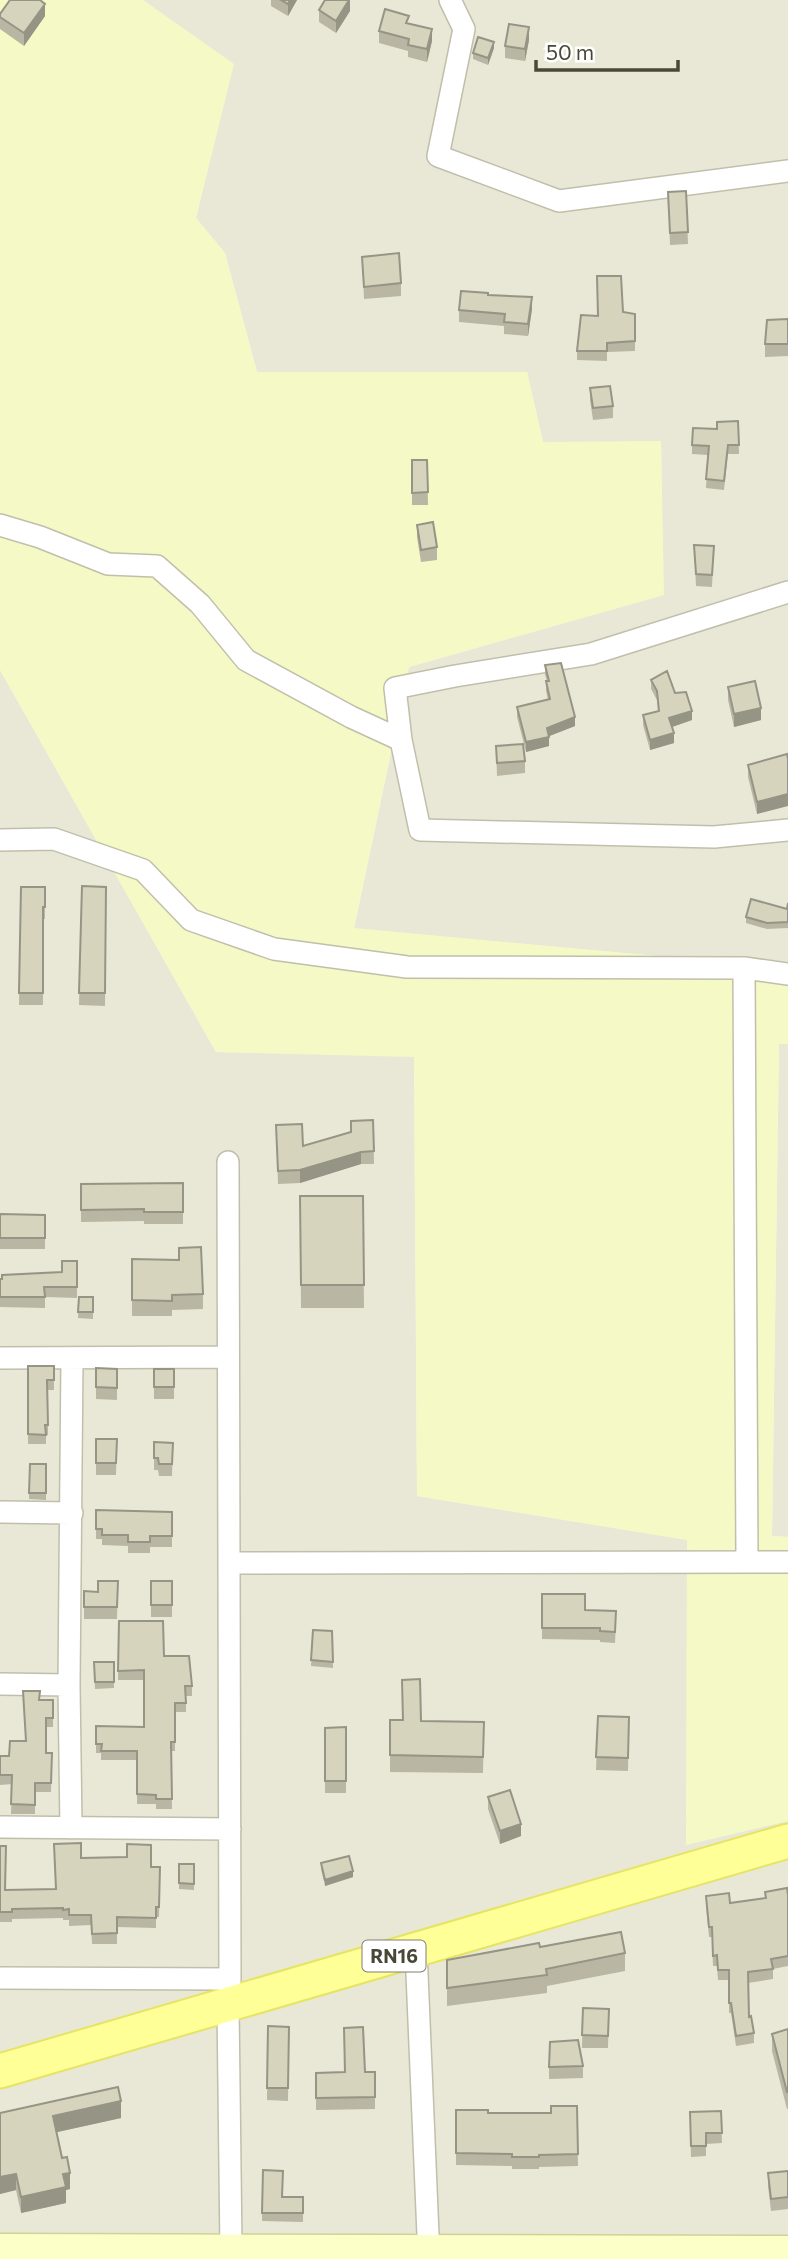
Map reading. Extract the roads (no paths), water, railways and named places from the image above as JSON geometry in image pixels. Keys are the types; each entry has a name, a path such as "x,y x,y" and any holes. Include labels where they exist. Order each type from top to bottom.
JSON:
{"main road":[{"name":"RN16","path":"0,2071 229,1992 416,1950 788,1841"}],"street":[{"path":"450,0 464,29 438,156 559,201 788,171"},
{"path":"0,525 40,537 108,564 156,566 200,604 246,660 351,717 401,740"},
{"path":"788,592 591,654 395,688 401,740 420,830 714,837 788,830"},
{"path":"0,840 54,839 143,870 191,920 274,949 407,967 744,968 788,974"},
{"path":"744,968 747,1561"},
{"path":"228,1162 231,2249"},
{"path":"0,1358 228,1357"},
{"path":"71,1828 69,1685 72,1358"},
{"path":"0,1512 72,1513"},
{"path":"229,1563 788,1562"},
{"path":"0,1685 69,1685"},
{"path":"0,1827 230,1829"},
{"path":"416,1950 429,2255"},
{"path":"0,1978 229,1992"},
{"path":"0,2249 231,2249 429,2255 788,2251"}]}
